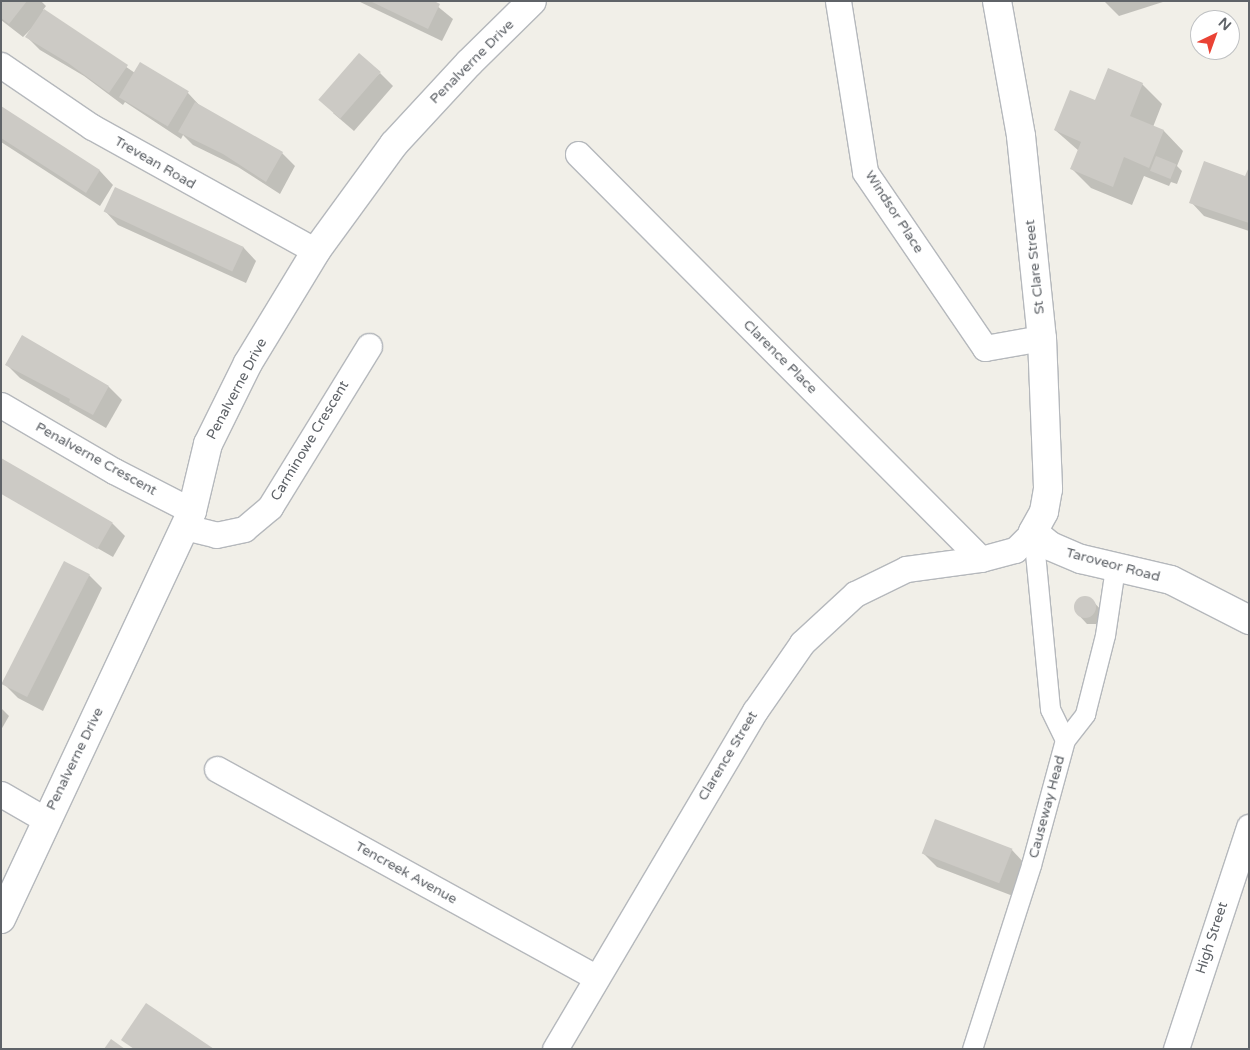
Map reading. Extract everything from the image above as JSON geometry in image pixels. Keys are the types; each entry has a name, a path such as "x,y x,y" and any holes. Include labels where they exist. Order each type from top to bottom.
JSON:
{"street":[{"name":"Windsor Place","path":"838,1 865,172 985,348 1042,338"},
{"name":"St Clare Street","path":"997,1 1021,136 1042,338 1048,489 1044,512 1033,532"},
{"name":"Penalverne Drive","path":"1,919 188,519 208,444 248,363 316,251 394,144 527,3"},
{"name":"Trevean Road","path":"1,65 92,127 316,251"},
{"name":"Clarence Place","path":"578,154 981,560"},
{"name":"Carminowe Crescent","path":"188,519 216,535 244,529 270,507 369,346"},
{"name":"Penalverne Crescent","path":"1,405 114,471 188,519"},
{"name":"Clarence Street","path":"555,1049 595,977 755,711 802,642 855,594 906,569 981,560 1015,550 1033,532"},
{"name":"Taroveor Road","path":"1033,532 1050,546 1115,568 1171,580 1249,620"},
{"path":"1033,532 1050,709 1065,740"},
{"name":"Causeway Head","path":"972,1049 1031,865 1065,740 1085,714 1105,635 1115,568"},
{"name":"Tencreek Avenue","path":"217,769 595,977"},
{"path":"1,794 46,820"},
{"name":"High Street","path":"1176,1049 1249,828"}],"building":[{"path":"1,1 27,1 9,24 1,18"},
{"path":"370,1 434,1 440,4 428,29"},
{"path":"44,9 128,65 109,93 68,63 25,37"},
{"path":"359,53 381,72 340,119 318,100"},
{"path":"140,62 189,91 168,127 119,97"},
{"path":"1108,68 1143,83 1130,116 1164,130 1149,168 1124,157 1113,187 1070,169 1081,142 1054,130 1070,90 1095,100"},
{"path":"195,102 283,152 266,182 223,154 178,132"},
{"path":"1,106 100,170 86,193 1,138"},
{"path":"1156,156 1176,164 1170,179 1150,171"},
{"path":"1204,161 1245,176 1249,167 1249,223 1189,203"},
{"path":"115,187 244,247 232,271 104,211"},
{"path":"22,335 109,386 93,415 69,402 70,399 5,365"},
{"path":"1,458 113,522 97,549 1,494"},
{"path":"64,561 90,574 27,697 1,684"},
{"path":"1085,596 1093,599 1096,607 1093,615 1085,618 1077,615 1074,607 1077,599"},
{"path":"935,819 1012,849 999,883 922,854"},
{"path":"146,1003 214,1049 134,1049 121,1040"},
{"path":"111,1039 125,1049 104,1049"}]}
